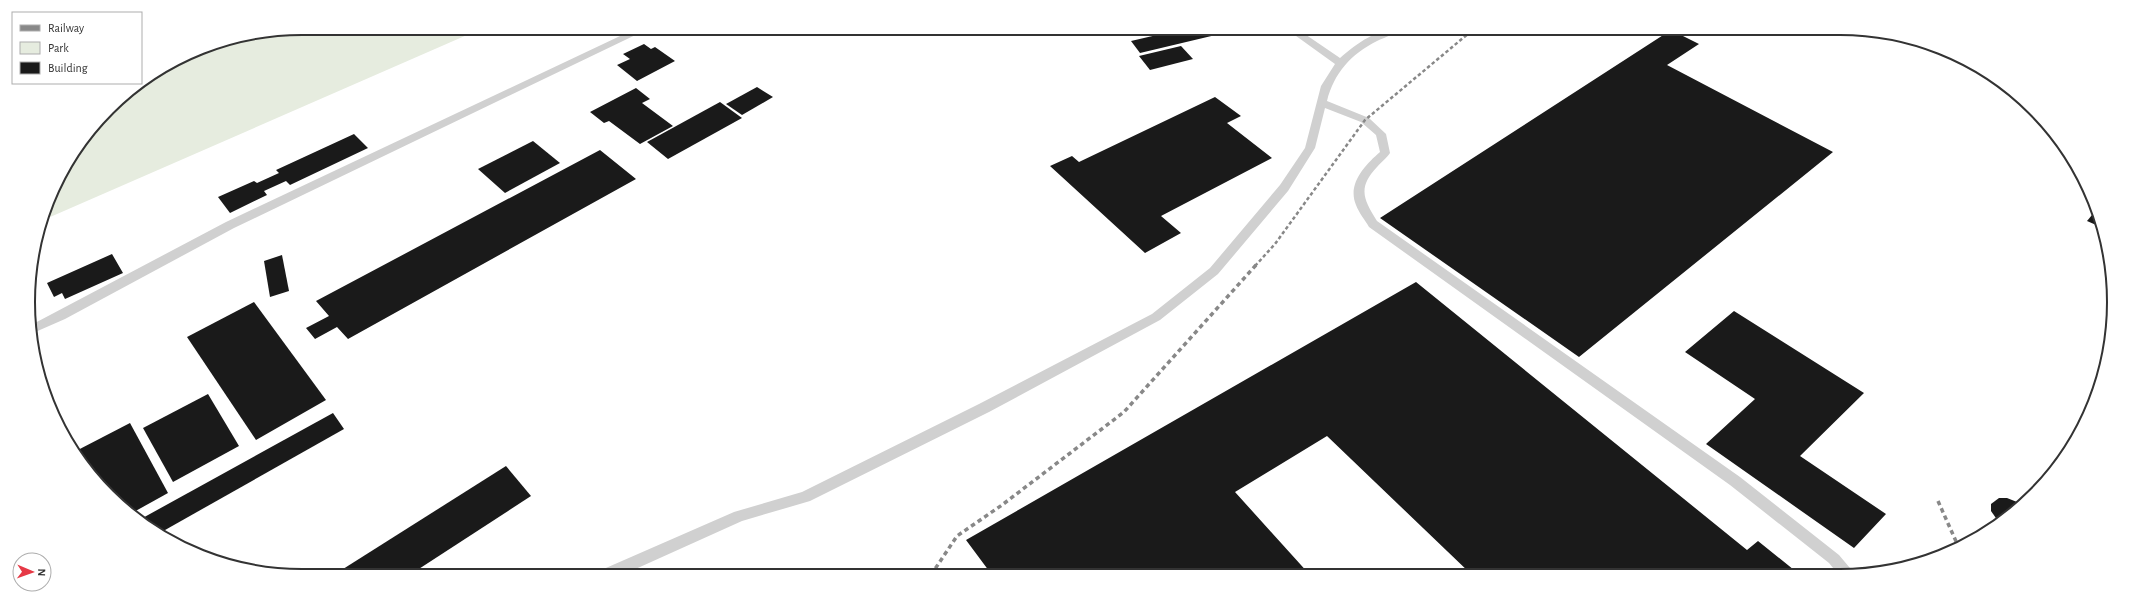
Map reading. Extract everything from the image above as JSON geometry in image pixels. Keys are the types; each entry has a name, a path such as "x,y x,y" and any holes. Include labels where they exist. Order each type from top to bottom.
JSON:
{"lane":[{"path":"36,327 61,316 230,225 630,35"},
{"path":"1300,35 1340,63"},
{"path":"620,569 739,516 804,497 984,408 1156,317 1214,271 1284,188 1310,148 1326,86 1340,63 1359,46 1382,35"},
{"path":"1322,103 1365,120 1381,134 1386,153 1368,168 1358,191 1360,202 1373,224 1735,481 1834,559 1843,569"}],"green space":[{"path":"302,35 467,35 48,218 55,200 71,168 90,139 113,113 139,90 154,80 168,71 200,55 233,44 267,37"}],"building":[{"path":"1157,35 1216,35 1140,53 1131,41"},
{"path":"1663,35 1681,35 1699,44 1667,65 1833,152 1579,357 1380,218"},
{"path":"644,44 651,49 655,47 675,61 637,81 617,65 630,59 623,54"},
{"path":"1181,46 1193,59 1150,70 1139,56"},
{"path":"757,87 773,97 742,115 726,104"},
{"path":"636,88 650,99 642,103 673,126 640,144 609,121 604,123 590,112"},
{"path":"1215,97 1241,116 1227,123 1272,158 1161,216 1181,233 1145,253 1050,166 1072,156 1079,162"},
{"path":"720,102 742,118 668,159 647,142"},
{"path":"354,134 368,148 290,185 286,181 264,191 267,195 230,213 218,197 254,181 257,183 279,173 276,170"},
{"path":"533,141 560,163 505,193 478,169"},
{"path":"600,150 636,179 348,339 337,327 315,339 306,328 329,316 316,301"},
{"path":"2092,214 2096,225 2087,221"},
{"path":"112,254 123,273 65,299 62,293 54,297 47,283"},
{"path":"282,255 289,291 270,297 264,261"},
{"path":"1416,282 1747,550 1758,541 1793,569 1466,569 1327,436 1235,492 1305,569 988,569 966,540"},
{"path":"254,302 326,400 256,440 187,337"},
{"path":"1734,311 1864,393 1800,456 1886,514 1854,548 1706,444 1755,399 1685,352"},
{"path":"208,394 239,446 173,482 143,428"},
{"path":"333,413 344,429 164,531 144,517"},
{"path":"130,423 168,493 136,511 101,478 79,449"},
{"path":"506,466 531,496 419,569 343,569"},
{"path":"1999,498 2007,498 2017,502 1996,518 1991,511 1991,504"}],"railway":[{"path":"1255,266 1275,244 1365,120 1467,35"},
{"path":"935,569 957,536 1002,505 1124,412 1256,265"},
{"path":"1938,501 1956,542"}]}
